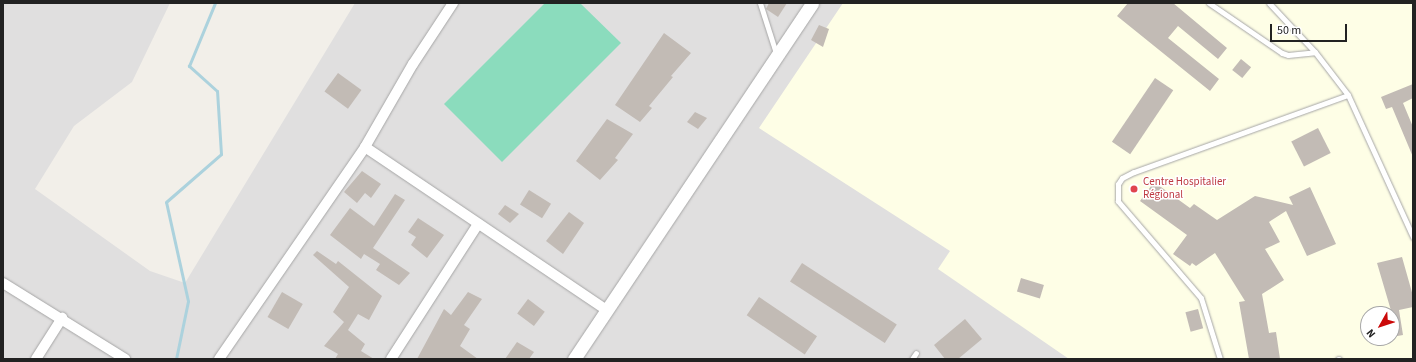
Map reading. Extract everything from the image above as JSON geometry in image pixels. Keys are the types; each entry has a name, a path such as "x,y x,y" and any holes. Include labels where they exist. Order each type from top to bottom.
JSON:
{"street":[{"path":"219,359 365,146 412,64 453,3"},
{"path":"574,359 812,3"},
{"path":"365,146 478,224 608,310"},
{"path":"391,359 478,224"},
{"path":"3,283 62,318 125,359"},
{"path":"36,359 62,318"}],"lane":[{"path":"760,3 777,56"},
{"path":"1209,3 1282,53 1288,55 1315,52"},
{"path":"1269,3 1315,52 1348,95 1413,236"},
{"path":"1220,359 1201,298 1118,201 1118,184 1122,178 1134,172 1348,95"},
{"path":"912,359 916,353"}],"shaded area":[{"path":"3,3 170,3 132,82 74,126 35,189 150,271 185,283 355,3 1413,3 1413,359 3,359"},
{"name":"Centre Hospitalier Régional","path":"843,3 1413,3 1413,359 1069,359 938,269 950,251 759,128"}],"green space":[{"path":"545,3 580,3 621,43 502,162 444,104"}],"building":[{"path":"769,3 787,3 778,17 766,9"},
{"path":"1128,3 1173,3 1227,48 1218,59 1178,26 1168,38 1219,79 1210,91 1117,16"},
{"path":"819,25 829,29 823,47 811,40"},
{"path":"664,33 691,53 671,76 673,77 649,106 652,108 640,122 615,105"},
{"path":"1241,59 1251,67 1242,78 1232,70"},
{"path":"338,73 361,90 348,109 324,92"},
{"path":"1155,78 1173,90 1130,154 1112,142"},
{"path":"1413,84 1413,98 1403,103 1413,127 1413,157 1392,107 1386,109 1381,97"},
{"path":"695,112 707,118 698,129 687,122"},
{"path":"607,119 633,134 615,158 618,160 600,180 576,161"},
{"path":"1318,128 1331,153 1304,167 1291,142"},
{"path":"362,171 381,184 371,198 365,193 357,203 344,192"},
{"path":"1154,182 1190,208 1194,204 1217,220 1255,196 1293,205 1289,197 1310,187 1336,244 1307,256 1286,211 1269,222 1280,242 1265,249 1284,280 1262,294 1269,333 1276,332 1280,359 1249,359 1239,302 1245,301 1215,253 1196,266 1192,263 1190,266 1173,254 1187,235 1140,201"},
{"path":"529,190 551,204 542,218 520,204"},
{"path":"395,194 405,200 373,248 410,273 399,285 376,270 380,264 364,254 361,259 330,235 350,208 374,226"},
{"path":"505,205 519,214 510,223 498,214"},
{"path":"569,212 584,223 563,254 546,241"},
{"path":"418,218 444,235 427,258 411,245 416,237 408,232"},
{"path":"317,251 336,264 338,261 382,296 369,320 358,314 348,330 365,344 361,351 374,359 335,359 338,354 324,346 344,322 333,312 349,287 313,255"},
{"path":"1402,257 1413,296 1413,307 1400,310 1400,306 1390,306 1377,263"},
{"path":"802,263 897,325 885,343 790,281"},
{"path":"1021,278 1044,285 1040,298 1017,291"},
{"path":"282,292 303,304 288,329 268,317"},
{"path":"468,292 482,299 464,325 470,329 460,346 478,359 417,359 444,309 451,315"},
{"path":"759,297 817,336 805,354 747,315"},
{"path":"528,299 545,312 534,326 517,313"},
{"path":"1198,309 1203,328 1191,332 1185,312"},
{"path":"1400,316 1403,335 1400,336"},
{"path":"965,319 982,339 958,359 945,359 934,345"},
{"path":"517,342 534,352 529,359 505,359"}],"waterway":[{"path":"176,359 188,301 166,202 221,154 217,91 189,66 215,3"}],"place":[{"name":"Centre Hospitalier Régional","path":"1134,189"}]}
